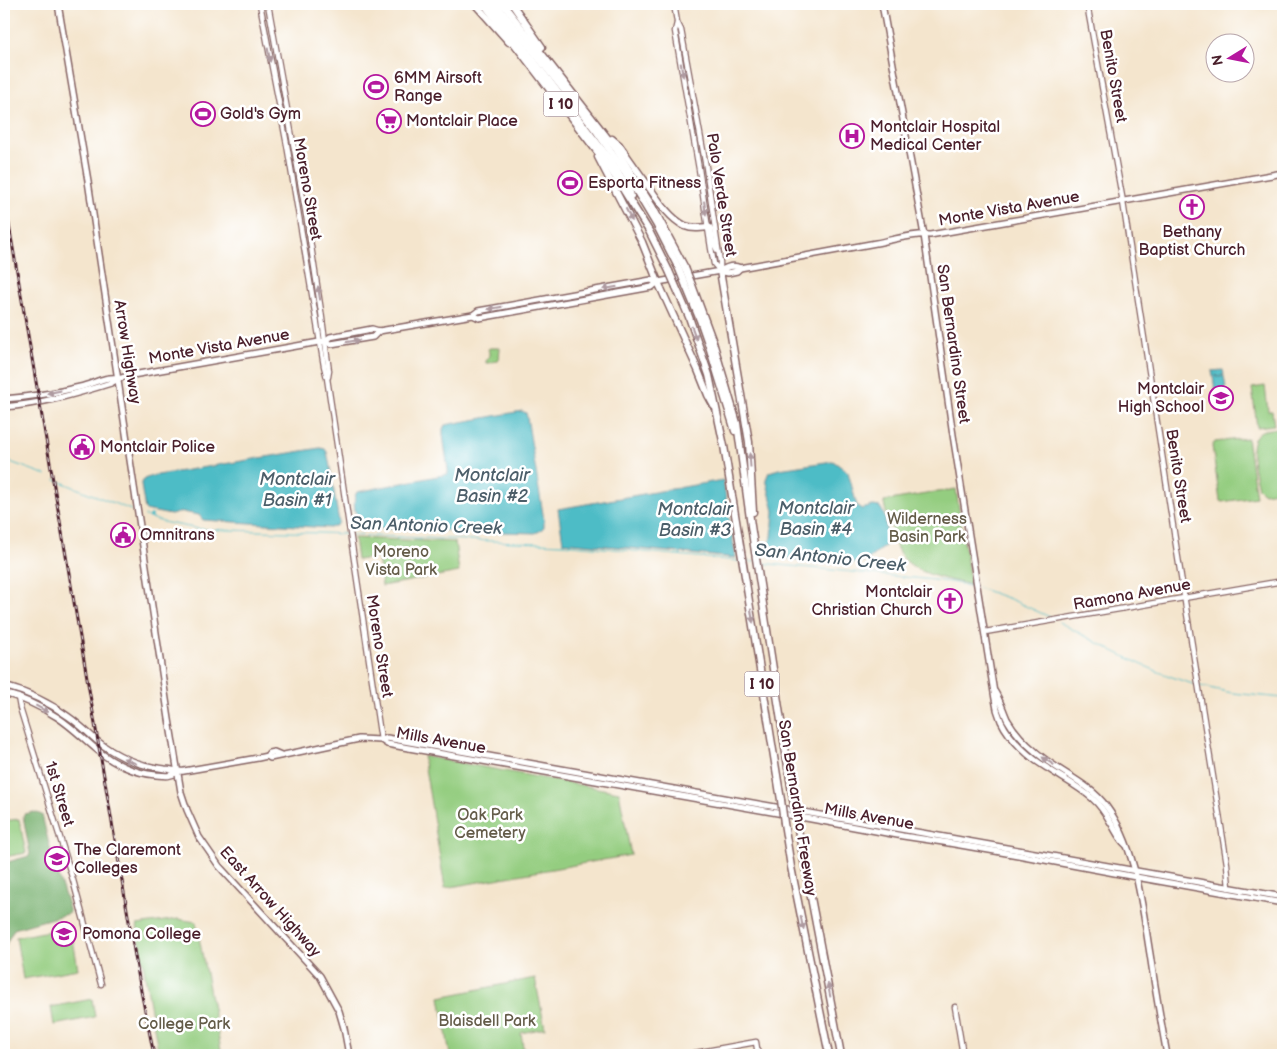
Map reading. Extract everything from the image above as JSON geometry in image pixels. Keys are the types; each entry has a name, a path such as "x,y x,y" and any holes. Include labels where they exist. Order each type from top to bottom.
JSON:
{"highway":[{"path":"474,4 532,67"},
{"name":"San Bernardino Freeway","path":"484,4 610,167 633,204 669,270 692,324 709,374 724,446 741,548 791,867 829,1055"},
{"path":"490,4 611,162 629,189 633,204"},
{"path":"496,4 592,126 625,172 682,269"},
{"name":"San Bernardino Freeway","path":"503,4 604,132 639,183 705,317 737,423 797,824 841,1053"},
{"path":"512,4 555,70"},
{"path":"604,132 619,145 674,218 690,228 708,228"},
{"path":"590,141 642,242 658,282 717,412"},
{"path":"720,271 750,452 753,510 751,526"}],"main road":[{"name":"Arrow Highway","path":"58,4 88,181 168,704"},
{"name":"San Bernardino Street","path":"882,4 924,234 993,689 1008,720 1022,739 1045,759 1083,783 1095,793 1117,822 1125,838 1135,874 1167,1055"},
{"name":"Monte Vista Avenue","path":"4,407 62,397 111,383 118,379 322,342 330,337 372,329 379,332 473,315 479,318 652,288 658,282 720,271 728,273 737,271 740,268 924,234 930,235 1283,173"},
{"name":"Monte Vista Avenue","path":"4,399 82,386 110,377 118,379"},
{"path":"4,686 40,700 69,717 94,739 117,755 143,766 178,772"},
{"name":"Mills Avenue","path":"4,693 42,708 65,723 100,752 114,761 141,773 171,776 178,772 267,756 269,753 274,752 281,754 359,739 381,740 395,746 483,758 1007,847 1135,874 1283,897"},
{"name":"East Arrow Highway","path":"168,704 181,792 199,837 219,866 320,976 339,1012 349,1055"},
{"name":"Mills Avenue","path":"1229,890 1283,903"}],"street":[{"name":"Moreno Street","path":"260,4 322,342 329,371 327,378 381,740"},
{"name":"Moreno Street","path":"268,4 307,220 322,342"},
{"name":"Palo Verde Street","path":"674,4 683,40 706,167 720,271"},
{"name":"Benito Street","path":"1087,4 1123,202 1227,864 1229,890"},
{"name":"Palo Verde Street","path":"677,22 675,31 714,264 720,271"},
{"path":"708,228 710,227 711,229 719,256"},
{"name":"Ramona Avenue","path":"984,632 1283,581"},
{"name":"1st Street","path":"18,697 73,880 101,984"},
{"path":"954,1007 963,1055"},
{"path":"684,1055 756,1042 758,1055"}],"green space":[{"path":"500,348 499,360 486,363 489,355 488,349"},
{"path":"1265,386 1268,411 1272,411 1274,425 1257,427 1252,388"},
{"path":"1283,429 1283,490 1264,493 1258,488 1253,465 1252,447 1258,434 1264,430"},
{"path":"1247,438 1256,497 1222,502 1220,501 1212,446 1215,442"},
{"name":"Wilderness Basin Park","path":"956,489 972,585 931,575 912,566 905,560 896,546 884,504 884,501"},
{"name":"Moreno Vista Park","path":"354,538 455,542 459,572 382,586 378,557 357,560"},
{"name":"Oak Park Cemetery","path":"423,756 619,792 631,855 445,888"},
{"path":"34,812 42,815 53,861 70,913 14,929 4,946 4,863 29,856 23,816"},
{"path":"19,819 26,853 4,857 4,821"},
{"name":"College Park","path":"178,919 196,922 222,1055 159,1055 137,925"},
{"path":"71,927 78,969 23,979 16,937"},
{"name":"Blaisdell Park","path":"535,978 545,1028 521,1033 524,1053 512,1055 450,1055 440,997"},
{"path":"92,999 95,1017 54,1025 51,1007"}],"water":[{"path":"1223,370 1224,375 1215,376 1224,376 1226,388 1215,390 1212,371"},
{"name":"Montclair Basin #2","path":"522,411 526,413 527,417 544,520 544,527 540,531 535,533 364,528 361,525 354,506 357,492 448,474 443,435 445,425"},
{"name":"Montclair Basin #1","path":"320,448 325,449 327,452 339,522 330,528 203,520 199,515 182,512 171,515 145,510 141,485 144,479 152,476"},
{"name":"Montclair Basin #4","path":"833,461 848,472 857,506 862,509 873,506 880,507 883,511 886,545 866,561 852,563 817,562 773,557 771,555 770,540 772,537 774,511 766,479 769,472"},
{"name":"Montclair Basin #3","path":"723,480 736,558 563,542 558,509"}],"waterway":[{"name":"San Antonio Creek","path":"5,460 46,475"},
{"name":"San Antonio Creek","path":"56,480 131,510"},
{"name":"San Antonio Creek","path":"145,516 163,522 199,529 347,534"},
{"name":"San Antonio Creek","path":"351,535 562,544 739,561"},
{"name":"San Antonio Creek","path":"745,561 754,562"},
{"name":"San Antonio Creek","path":"760,563 934,580 975,587"},
{"name":"San Antonio Creek","path":"979,588 1010,599 1054,619"},
{"name":"San Antonio Creek","path":"1059,622 1143,665 1196,685"},
{"name":"San Antonio Creek","path":"1200,686 1232,693 1283,698"}],"railway":[{"path":"4,196 141,991 154,1055"}],"place":[{"name":"6MM Airsoft Range","path":"376,87"},
{"name":"Gold's Gym","path":"203,114"},
{"name":"Montclair Place","path":"389,121"},
{"name":"Montclair Hospital Medical Center","path":"852,136"},
{"name":"Esporta Fitness","path":"570,183"},
{"name":"Bethany Baptist Church","path":"1192,207"},
{"name":"Montclair High School","path":"1221,398"},
{"name":"Montclair Police","path":"82,447"},
{"name":"Omnitrans","path":"123,535"},
{"name":"Montclair Christian Church","path":"950,601"},
{"name":"The Claremont Colleges","path":"57,859"},
{"name":"Pomona College","path":"64,934"}]}
